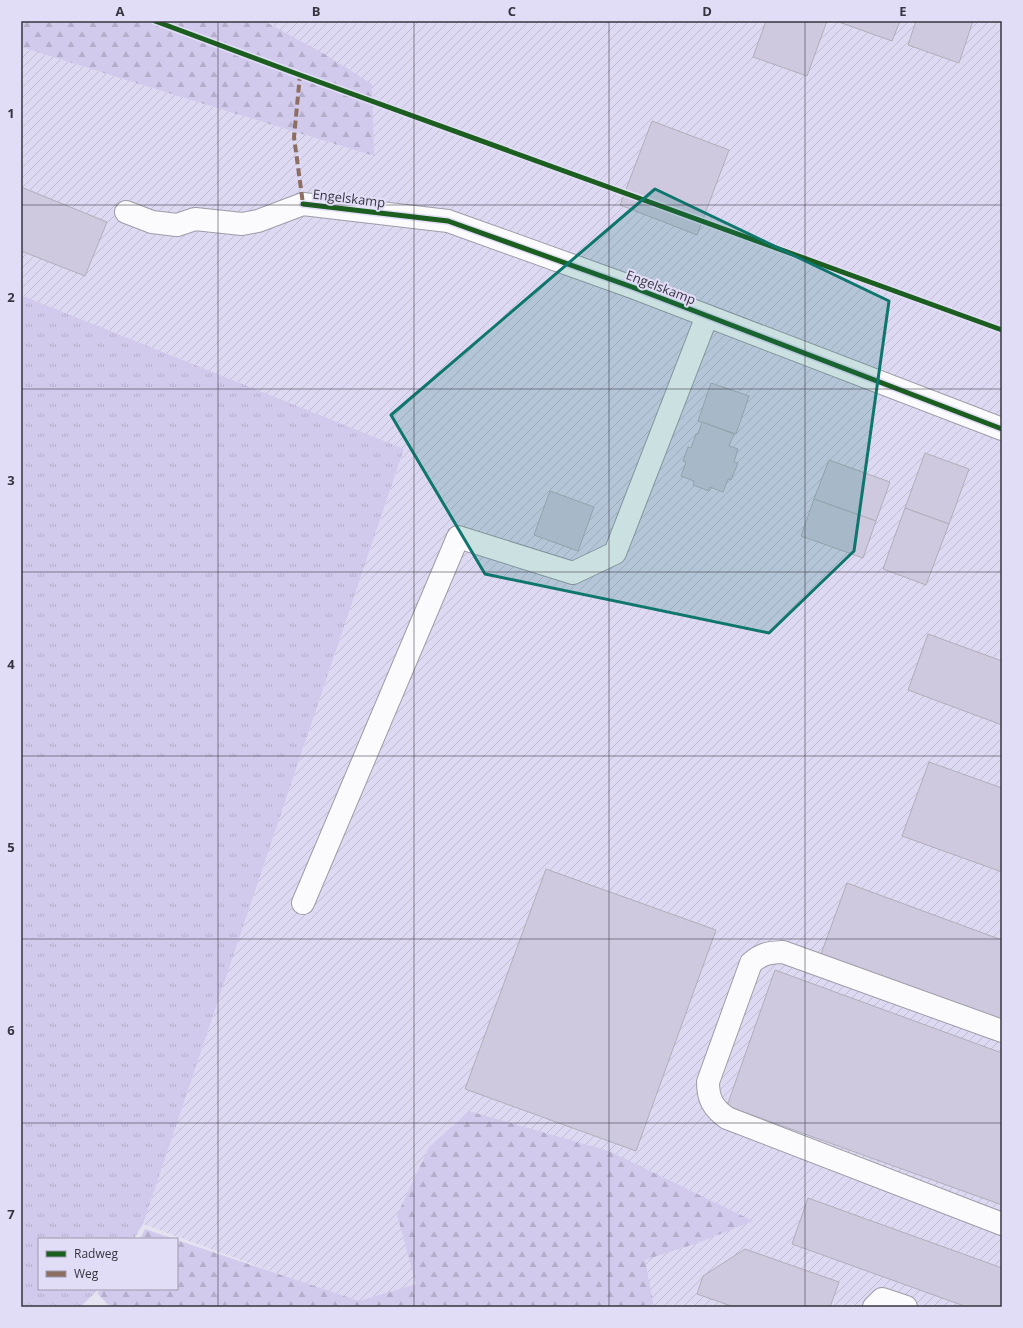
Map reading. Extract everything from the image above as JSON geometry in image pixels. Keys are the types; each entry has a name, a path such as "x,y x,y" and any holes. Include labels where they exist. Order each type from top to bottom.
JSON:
{"street":[{"name":"Engelskamp","path":"126,212 152,222 177,225 195,219 242,224 258,221 303,204 448,221 632,287 1002,429"},
{"path":"303,903 458,537 572,573 615,553 707,316"},
{"path":"1002,1031 784,952 770,953 759,956 751,963 708,1082 708,1094 718,1112 726,1118 1002,1224"},
{"path":"874,1307 882,1299 906,1307"}],"highlighted area":[{"path":"655,189 889,301 854,551 769,633 485,574 391,415"}],"shaded area":[{"path":"264,21 1002,21 1002,1307 355,1307 355,1302 143,1224 404,450 21,295 21,47 374,156 321,52"}],"green space":[{"path":"21,21 264,21 321,52 372,84 374,156 21,47"},
{"path":"21,295 404,449 143,1224 135,1238 38,1238 38,1290 98,1290 80,1307 21,1307"},
{"path":"469,1111 609,1151 753,1221 698,1243 645,1260 654,1307 110,1307 97,1293 101,1290 178,1290 178,1240 359,1301 416,1284 397,1215 429,1147"},
{"path":"145,1229 171,1238 140,1238"}],"building":[{"path":"766,21 827,21 807,76 753,57"},
{"path":"836,21 900,21 892,41"},
{"path":"916,21 973,21 959,63 908,45"},
{"path":"652,121 729,150 697,235 620,205"},
{"path":"21,187 107,222 85,276 21,251"},
{"path":"711,383 749,396 736,434 698,421"},
{"path":"702,422 734,434 729,446 738,449 734,462 738,463 731,480 728,479 723,492 710,487 709,491 693,485 694,481 681,476 686,462 683,461 688,447 691,448"},
{"path":"925,453 969,469 949,524 905,508"},
{"path":"829,460 890,482 876,521 814,499"},
{"path":"550,491 594,507 578,551 534,535"},
{"path":"814,499 876,521 863,558 801,536"},
{"path":"905,508 949,524 926,585 883,569"},
{"path":"928,634 1002,661 1002,725 908,690"},
{"path":"929,762 1002,788 1002,872 902,836"},
{"path":"546,869 716,930 636,1151 465,1089"},
{"path":"847,883 1002,940 1002,1021 821,954"},
{"path":"775,970 1002,1053 1002,1205 727,1106"},
{"path":"808,1198 1002,1268 1002,1307 967,1307 792,1244"},
{"path":"745,1249 839,1282 830,1307 734,1307 697,1294 703,1276"}],"marked path":[{"path":"298,74 300,75 294,137 303,204"}],"cycle path":[{"path":"155,21 1002,330"},
{"path":"303,204 448,221 632,287 1002,429"}]}
